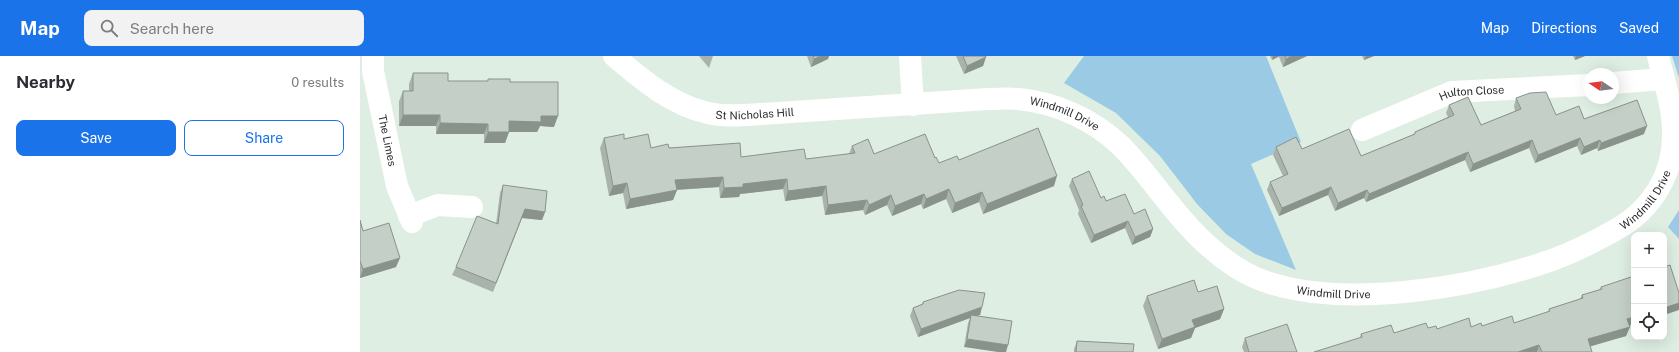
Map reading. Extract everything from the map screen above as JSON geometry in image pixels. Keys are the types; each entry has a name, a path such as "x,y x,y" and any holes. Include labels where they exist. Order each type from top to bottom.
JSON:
{"street":[{"name":"The Limes","path":"373,56 373,71 396,186 410,219 438,204 472,207"},
{"name":"St Nicholas Hill","path":"614,56 642,80 666,96 685,105 709,113 727,115 761,114 913,105"},
{"path":"910,56 913,105"},
{"name":"Windmill Drive","path":"913,105 988,99 1018,99 1046,104 1072,113 1096,126 1120,146 1179,216 1204,243 1235,266 1260,280 1292,288 1327,293 1368,294 1454,286 1517,271 1552,260 1587,245 1620,227 1638,214 1653,198 1665,177 1671,158 1673,129 1671,110 1658,56"},
{"path":"1619,82 1663,78"},
{"name":"Hulton Close","path":"1362,130 1452,92 1583,85"}],"shaded area":[{"path":"1084,56 1266,56 1301,142 1251,164 1296,270 1255,254 1226,234 1197,204 1160,156 1116,113 1064,83"},
{"path":"1672,56 1679,56 1679,78"},
{"path":"1679,210 1679,239 1668,227"}],"building":[{"path":"813,56 821,56 814,59"},
{"path":"963,56 986,56 986,57 967,66"},
{"path":"1285,56 1292,56 1286,59"},
{"path":"413,73 448,73 448,81 488,81 488,79 510,79 510,82 558,82 558,116 541,116 541,122 509,121 509,132 488,132 488,124 440,123 440,115 403,115 403,91 413,91"},
{"path":"1546,92 1556,115 1579,106 1584,119 1637,100 1647,126 1601,143 1600,140 1584,147 1580,138 1538,155 1532,140 1473,164 1468,152 1369,194 1367,190 1338,203 1331,187 1282,208 1270,182 1288,174 1276,147 1296,137 1302,149 1349,129 1361,156 1415,134 1415,132 1454,115 1449,105 1468,97 1481,125 1521,109 1516,98 1530,93"},
{"path":"1038,128 1057,176 987,204 982,192 955,203 949,189 926,199 924,194 895,206 891,195 869,205 867,200 828,205 826,186 788,191 787,179 743,184 743,187 724,188 723,177 675,180 677,190 630,199 627,183 613,186 604,138 624,134 624,139 648,134 651,148 668,144 669,148 740,143 741,157 804,149 806,159 855,153 852,146 868,139 874,154 925,134 935,158 936,157 939,163 957,156 959,160"},
{"path":"1089,171 1101,198 1104,196 1106,201 1125,194 1134,214 1145,209 1153,229 1135,237 1128,221 1094,235 1081,206 1083,205 1072,179"},
{"path":"503,185 547,191 545,212 525,209 496,283 456,267 477,216 498,224"},
{"path":"360,220 363,231 389,223 400,258 363,269 360,261"},
{"path":"1670,265 1679,293 1679,303 1667,307 1667,268 1667,266"},
{"path":"1631,277 1631,318 1627,319 1630,327 1588,339 1592,352 1542,352 1539,345 1518,352 1314,352 1362,337 1361,334 1391,325 1394,333 1426,323 1428,328 1436,326 1437,329 1469,318 1471,327 1481,323 1482,326 1512,316 1514,323 1550,311 1549,309 1583,298 1582,295 1602,289 1601,287"},
{"path":"1194,280 1198,292 1217,286 1224,309 1192,320 1195,327 1162,339 1147,296"},
{"path":"959,290 985,293 982,307 921,329 913,308 923,304 923,302"},
{"path":"971,315 1012,321 1008,345 967,339"},
{"path":"1287,324 1297,352 1249,352 1245,338"},
{"path":"1077,341 1134,344 1133,352 1076,352"}]}
